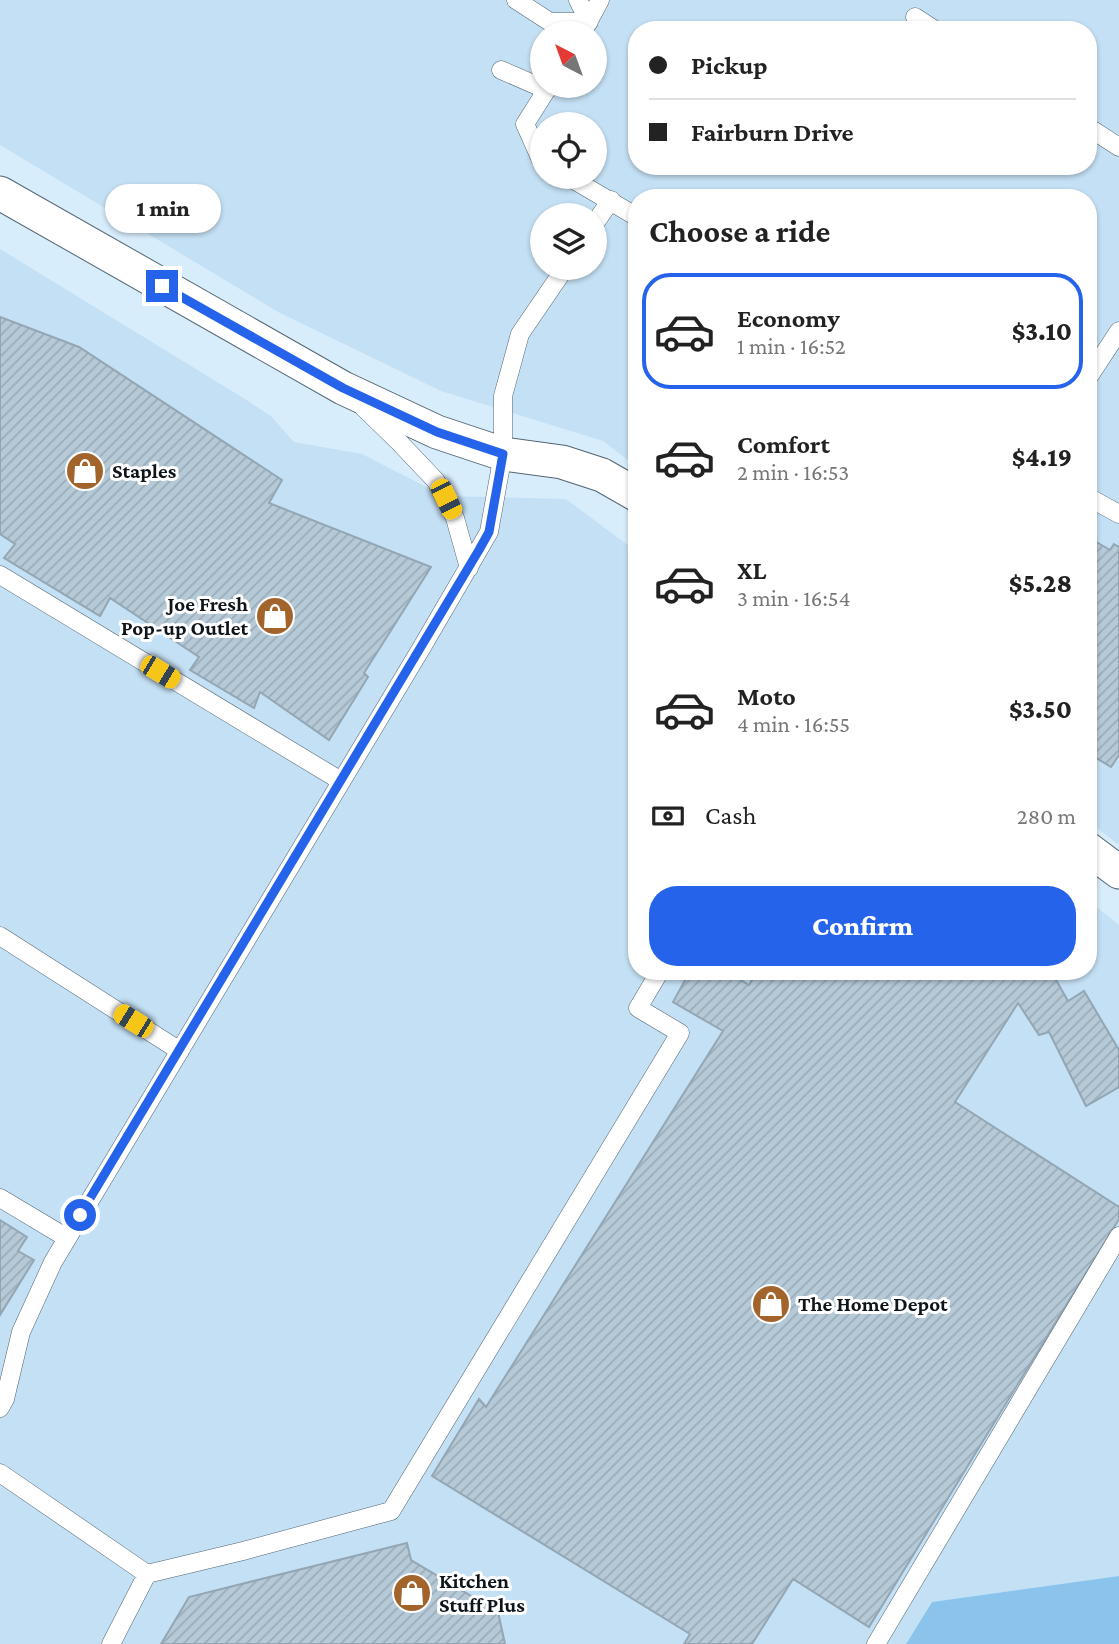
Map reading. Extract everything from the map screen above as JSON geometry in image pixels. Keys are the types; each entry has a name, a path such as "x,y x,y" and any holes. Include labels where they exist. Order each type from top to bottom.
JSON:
{"street":[{"path":"0,192 343,388 437,432 503,454 562,462 602,475 628,490"},
{"path":"1097,856 1119,872"}],"lane":[{"path":"516,0 548,21"},
{"path":"578,0 583,21"},
{"path":"589,21 600,0"},
{"path":"915,17 921,21"},
{"path":"501,70 530,81"},
{"path":"530,116 525,124 530,135"},
{"path":"1097,133 1119,147"},
{"path":"591,189 628,211"},
{"path":"607,206 611,200"},
{"path":"0,1408 5,1399 21,1332 53,1262 489,532 503,454 503,397 520,334 557,280"},
{"path":"1097,364 1119,331"},
{"path":"343,388 436,481 455,518 469,568"},
{"path":"1097,502 1119,514"},
{"path":"0,575 341,781"},
{"path":"0,936 180,1051"},
{"path":"0,1473 147,1574 391,1511 680,1033 638,1008 655,980"},
{"path":"0,1198 67,1238"},
{"path":"876,1644 1119,1236"},
{"path":"111,1644 147,1574"}],"shaded area":[{"path":"0,0 1119,0 1119,845 1097,828 1097,189 628,189 628,460 603,441 441,391 278,312 0,145"},
{"path":"0,249 245,399 272,417 294,442 362,454 444,496 566,499 628,545 628,980 1097,980 1097,907 1119,925 1119,1576 932,1602 906,1644 0,1644"},
{"path":"1119,1576 1119,1644 906,1644 932,1602"}],"building":[{"path":"0,317 79,347 282,480 269,503 431,567 364,673 368,677 329,740 260,692 254,708 190,670 199,657 110,598 100,616 4,558 15,544 0,534"},
{"path":"1097,542 1110,550 1114,544 1119,547 1119,755 1111,767 1097,758"},
{"path":"685,980 741,980 749,985 752,980 1056,980 1068,1001 1084,991 1119,1050 1119,1087 1086,1106 1049,1032 1039,1035 1018,1003 955,1102 1119,1207 1119,1219 869,1627 793,1579 752,1644 684,1644 690,1634 432,1476 479,1399 486,1407 723,1031 673,1002"},
{"path":"0,1220 27,1237 18,1251 34,1260 0,1315"},
{"path":"407,1543 411,1560 498,1612 505,1644 161,1644 189,1597"}],"place":[{"name":"Staples","path":"85,471"},
{"name":"Joe Fresh Pop-up Outlet","path":"275,616"},
{"name":"The Home Depot","path":"771,1304"},
{"name":"Kitchen Stuff Plus","path":"412,1593"}],"route":[{"path":"80,1215 458,588 489,532 503,454 437,432 343,388 162,286"}]}
